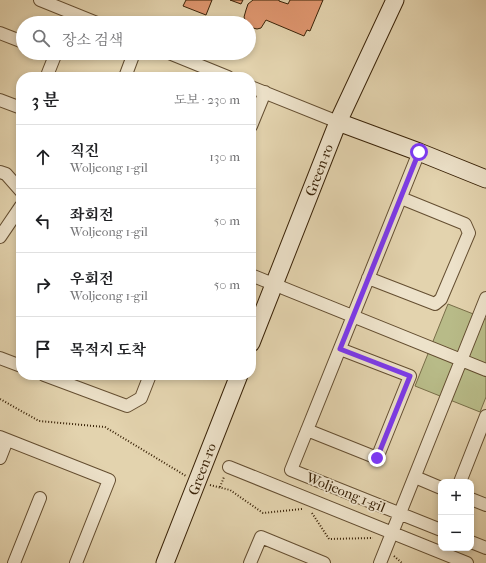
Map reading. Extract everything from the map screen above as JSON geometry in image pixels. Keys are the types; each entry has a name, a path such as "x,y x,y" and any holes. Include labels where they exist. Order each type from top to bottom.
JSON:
{"street":[{"path":"40,0 68,16"},
{"name":"Green-ro","path":"256,330 338,122 395,0"},
{"path":"0,32 16,39"},
{"path":"48,72 52,60"},
{"path":"127,72 131,60"},
{"path":"186,60 216,72"},
{"path":"256,88 338,122 486,179"},
{"path":"256,114 265,92"},
{"path":"0,100 16,106"},
{"name":"Woljeong 1-gil","path":"419,152 291,470 438,529"},
{"path":"0,172 6,174 16,185"},
{"path":"368,278 435,304 441,299 469,232 465,224 401,198"},
{"path":"0,237 16,213"},
{"path":"256,277 486,370"},
{"path":"380,563 486,298"},
{"path":"307,430 377,458 410,376 340,349"},
{"path":"0,358 16,364"},
{"path":"57,380 127,406 141,398 148,380"},
{"name":"Green-ro","path":"165,563 236,380"},
{"path":"461,479 486,416"},
{"path":"0,458 4,438 109,480 76,563"},
{"path":"229,467 467,563"},
{"path":"414,477 438,487"},
{"path":"14,563 40,498"},
{"path":"474,501 486,505"},
{"path":"250,563 261,537 324,563"},
{"path":"474,543 486,548"}],"green space":[{"path":"448,304 486,319 486,397 480,412 415,386"}],"building":[{"path":"186,0 212,0 206,15 183,6"},
{"path":"230,0 243,0 241,4"},
{"path":"253,0 279,0 288,4 290,0 323,0 310,31 307,30 304,36 266,20 261,28 256,29 256,16 244,16 248,4"}],"route":[{"path":"377,458 410,376 340,349 419,152"}]}
